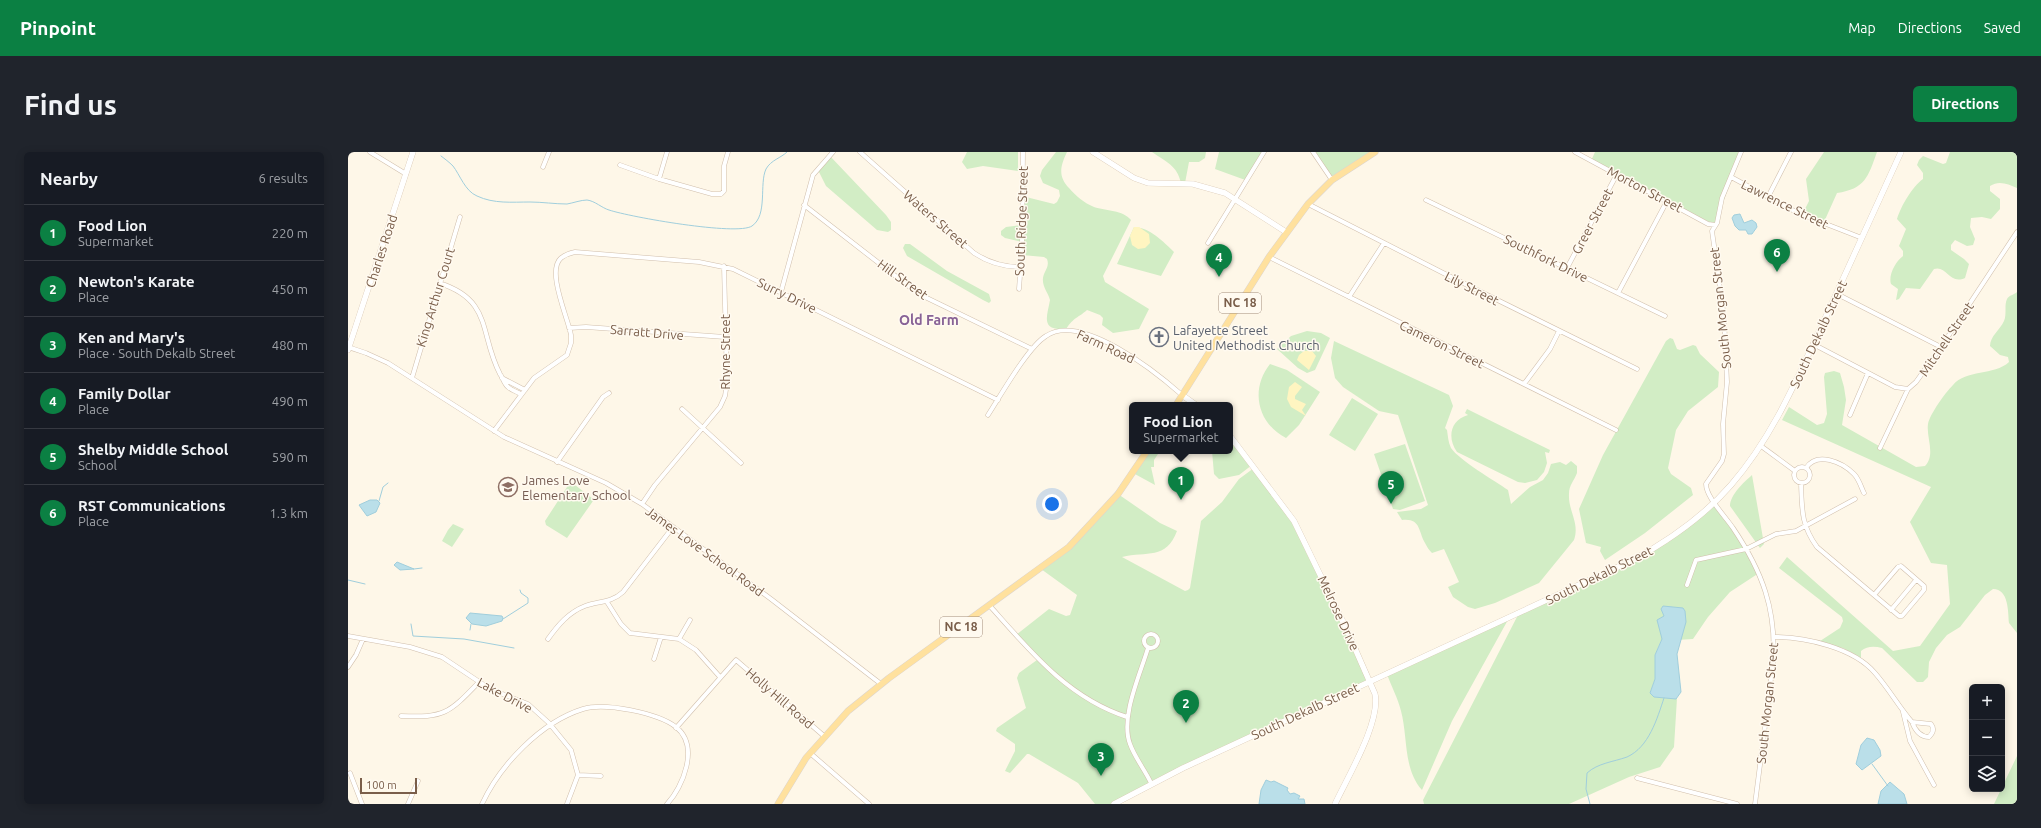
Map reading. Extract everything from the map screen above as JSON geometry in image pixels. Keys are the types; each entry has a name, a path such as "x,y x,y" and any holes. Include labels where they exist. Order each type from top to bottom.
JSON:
{"main road":[{"name":"Charles Road","path":"348,348 413,152"},
{"path":"1093,152 1142,181 1154,184 1198,184 1225,193 1286,232"},
{"name":"NC 18","path":"1178,402 1269,257 1308,204 1332,180 1375,152"},
{"name":"South Dekalb Street","path":"1114,804 1151,783 1634,560 1677,533 1715,502 1745,469 1761,446 1785,405 1901,152"},
{"path":"1182,395 1192,402"},
{"name":"Melrose Drive","path":"1233,440 1294,522 1370,681 1376,699 1374,720 1335,804"},
{"name":"NC 18","path":"778,804 810,753 848,711 881,684 990,606 1068,547 1118,494 1145,454"}],"street":[{"path":"370,152 406,174"},
{"path":"544,167 549,152"},
{"path":"660,179 667,152"},
{"path":"620,165 660,179 712,194 722,194 724,191 724,166 728,152"},
{"path":"781,292 813,175 833,152"},
{"name":"Waters Street","path":"860,152 974,253 985,260 1004,266 1021,267"},
{"name":"South Ridge Street","path":"1019,289 1021,267 1023,152"},
{"path":"1208,243 1264,152"},
{"path":"1313,152 1332,180"},
{"name":"Morton Street","path":"1575,152 1708,224 1715,225"},
{"name":"South Morgan Street","path":"1741,152 1722,198 1717,223 1712,233 1724,317 1727,366 1723,430 1724,454 1722,461 1706,484 1707,493 1715,502 1746,549 1761,578 1769,601 1774,637 1773,663 1755,804"},
{"path":"1768,197 1791,152"},
{"name":"Greer Street","path":"1567,268 1617,174"},
{"name":"Lawrence Street","path":"1731,177 1798,213 1862,238"},
{"name":"Southfork Drive","path":"1426,200 1665,316"},
{"path":"1618,293 1667,201"},
{"name":"Lily Street","path":"1308,204 1637,369"},
{"name":"Hill Street","path":"804,205 911,288 927,298 1032,349"},
{"name":"King Arthur Court","path":"412,378 439,283 460,217"},
{"name":"Mitchell Street","path":"1880,448 1908,389 1916,382 1941,347 2017,232"},
{"path":"1348,297 1384,243"},
{"name":"Surry Drive","path":"569,328 555,274 555,268 560,258 571,253 582,252 699,262 724,266 781,292 998,400"},
{"name":"Cameron Street","path":"1269,257 1616,430"},
{"name":"Rhyne Street","path":"642,504 655,485 720,407 725,396 727,383 724,266"},
{"path":"439,283 463,294 478,309 497,368 506,386 521,394"},
{"path":"1836,294 1941,347"},
{"name":"Sarratt Drive","path":"569,328 586,327 725,337"},
{"path":"494,432 521,394 542,371 567,355 571,343 569,328"},
{"name":"Farm Road","path":"988,414 1032,349 1044,336 1058,330 1083,333 1121,350 1144,364 1182,395"},
{"path":"1524,384 1550,349 1559,331"},
{"path":"1813,344 1895,387 1908,389"},
{"name":"James Love School Road","path":"348,348 381,359 494,432 606,483 642,504 809,628 881,684"},
{"path":"1850,415 1868,373"},
{"path":"502,378 525,390"},
{"path":"557,462 603,397 609,393"},
{"path":"682,409 741,463"},
{"path":"1761,446 1795,470"},
{"path":"1806,468 1810,462 1820,459 1837,463 1853,473 1864,493"},
{"path":"1795,470 1801,467 1806,468 1810,472 1808,481 1801,483"},
{"path":"1795,470 1794,477 1801,483 1803,520 1817,547 1899,616 1902,616 1916,601 1924,590 1924,586 1901,566 1898,567 1874,594"},
{"path":"1687,585 1696,560 1746,549 1776,534 1796,530 1855,498"},
{"path":"548,639 572,613 586,606 607,602 618,596 627,588 673,527"},
{"path":"1891,610 1916,580"},
{"path":"607,602 621,624 630,633 679,639 696,650 720,677 676,728"},
{"path":"990,606 1037,660 1053,675 1106,710 1127,717"},
{"path":"679,639 690,620"},
{"name":"Lake Drive","path":"348,636 410,648 442,657 479,682 501,694 528,704 551,726 572,750 578,775"},
{"path":"654,659 662,637"},
{"path":"1774,637 1788,637 1835,648 1860,660 1875,672 1903,712 1912,722 1915,729 1923,736 1929,737 1933,728 1931,724 1912,722"},
{"path":"348,667 356,655 363,639"},
{"path":"1148,648 1127,717 1127,732 1130,745 1151,783"},
{"name":"Holly Hill Road","path":"720,677 736,660 824,736"},
{"path":"401,716 432,716 446,713 456,706 479,682"},
{"path":"482,804 503,769 517,752 563,717 584,709 599,707 636,711 676,728 686,745 687,766 678,788 667,804"},
{"path":"1903,712 1910,741 1934,785"},
{"path":"810,753 869,804"},
{"path":"350,773 362,804"},
{"path":"567,804 578,775 601,776"},
{"path":"1637,778 1737,804"},
{"path":"408,804 418,781"}],"green space":[{"path":"967,152 1018,152 1018,171 983,166 967,169 962,162"},
{"path":"1056,152 1067,152 1061,171 1065,184 1077,196 1094,207 1124,214 1131,220 1103,276 1105,282 1149,309 1139,329 1113,333 1102,325 1103,318 1100,315 1087,310 1074,320 1066,329 1052,328 1047,322 1050,300 1043,281 1048,264 1047,259 1044,257 1022,255 1022,242 1005,238 1001,235 1001,231 1006,227 1022,225 1022,196 1054,204 1057,202 1060,196 1059,190 1043,183 1040,176 1042,170"},
{"path":"1152,152 1206,152 1205,158 1199,162 1189,162 1185,183 1181,183 1174,168"},
{"path":"1219,152 1264,152 1248,181 1215,169"},
{"path":"1313,152 1375,152 1332,180"},
{"path":"1595,152 1741,152 1715,225 1591,161"},
{"path":"1824,152 1877,152 1868,175 1860,185 1837,193 1824,222 1803,213 1809,201 1806,179"},
{"path":"1950,152 2017,152 2017,188 2000,183 1990,186 1990,191 2000,199 2000,209 1991,219 1982,217 1971,218 1970,227 1975,239 1973,245 1967,246 1955,240 1951,245 1951,250 1969,264 1965,278 1955,279 1942,270 1934,269 1920,289 1906,288 1899,299 1896,300 1898,289 1891,284 1890,280 1895,265 1903,256 1903,251 1899,246 1906,229 1897,219 1911,192 1923,179 1923,173 1917,165 1919,160 1923,156 1943,164 1946,163"},
{"path":"829,155 886,215 891,222 891,230 888,232 877,230 826,186 817,168"},
{"path":"1134,227 1151,232 1174,252 1161,276 1117,264"},
{"path":"905,244 910,244 947,271 989,294 991,301 989,303 983,300 907,256 903,248"},
{"path":"2017,292 2017,633 2009,623 2008,607 2005,597 1998,590 1993,589 1985,595 1960,627 1947,635 1936,648 1929,662 1928,677 1923,682 1917,682 1882,648 1868,647 1861,651 1861,658 1843,648 1817,643 1840,628 1843,621 1842,617 1779,568 1787,557 1893,651 1920,646 1950,604 1947,565 1931,563 1910,522 1931,487 1782,420 1789,407 1817,425 1824,423 1827,414 1825,373 1834,371 1840,373 1846,400 1842,425 1916,467 1925,466 1930,456 1928,429 1929,420 1946,393 1953,385 1965,377 1996,369 2009,362 2008,357 2000,355 1990,346 1990,342 2004,321 2007,299"},
{"path":"1307,331 1321,333 1330,338 1315,370 1307,373 1298,368 1277,349 1291,336"},
{"path":"1670,338 1673,339 1677,349 1680,350 1693,345 1696,346 1700,354 1719,372 1718,387 1688,411 1676,430 1668,468 1671,474 1691,488 1693,495 1645,533 1605,560 1600,551 1601,547 1586,543 1579,509 1603,455 1666,341"},
{"path":"1334,341 1449,395 1453,406 1445,428 1447,430 1451,448 1469,464 1508,490 1511,504 1530,487 1543,480 1548,473 1551,464 1560,462 1566,465 1571,461 1577,466 1577,473 1569,491 1570,506 1576,528 1574,540 1539,583 1495,603 1475,609 1468,607 1453,597 1448,587 1459,582 1444,549 1432,553 1429,550 1416,523 1413,521 1402,520 1397,512 1421,509 1428,505 1398,415 1379,411 1343,387 1335,378 1331,358"},
{"path":"1270,364 1287,370 1320,392 1299,425 1286,438 1276,432 1268,424 1260,405 1260,384"},
{"path":"1352,398 1378,414 1355,451 1329,435"},
{"path":"1467,409 1550,450 1549,453 1545,452 1547,463 1544,472 1537,480 1525,483 1518,482 1457,452 1452,441 1452,430 1457,421 1468,415 1465,413"},
{"path":"1233,440 1252,465 1239,475 1219,479 1214,474 1212,454 1233,454"},
{"path":"1405,444 1425,501 1400,510 1393,509 1374,454"},
{"path":"1145,454 1158,454 1154,460 1154,467 1151,467 1155,485 1133,473"},
{"path":"1254,468 1282,503 1370,681 1114,804 1095,804 1078,783 1029,754 1027,754 1010,773 1005,771 1015,751 1015,744 996,731 997,728 1026,708 1017,678 1019,673 1037,660 1016,635 1049,609 1066,616 1070,615 1077,595 1041,569 1049,563 1118,494 1160,523 1177,531 1173,540 1167,546 1155,553 1122,557 1185,591 1188,590 1190,588 1201,521 1222,502 1239,479"},
{"path":"1752,475 1764,544 1760,548 1730,506 1735,493"},
{"path":"569,484 575,485 592,498 593,501 567,538 546,525 545,521"},
{"path":"1715,502 1733,528 1759,573 1730,592 1708,617 1693,639 1661,641 1655,655 1655,679 1650,693 1654,697 1677,698 1674,747 1660,767 1629,777 1569,804 1424,804 1423,800 1519,613 1652,549"},
{"path":"453,524 464,529 452,547 442,541"},
{"path":"1509,618 1452,721 1422,790 1416,782 1409,763 1401,711 1387,674"},
{"path":"2017,756 2017,804 1994,804 2000,792 2005,792 2005,781"}],"sand":[{"path":"1134,227 1139,227 1149,234 1150,243 1145,248 1138,249 1132,245 1130,236"},
{"path":"1304,351 1312,351 1316,356 1309,370 1297,360 1299,355"},
{"path":"1295,382 1302,387 1295,396 1295,399 1306,404 1302,410 1306,416 1291,407 1287,399 1289,387"}],"water":[{"path":"1740,214 1744,223 1752,220 1756,223 1757,227 1752,234 1748,234 1746,230 1739,230 1735,226 1732,218 1734,215"},
{"path":"370,500 377,500 380,503 376,512 367,516 359,505"},
{"path":"397,562 414,569 400,570 394,565"},
{"path":"1663,606 1683,608 1685,611 1686,622 1677,654 1681,692 1676,699 1654,697 1650,693 1655,679 1655,655 1662,639 1657,620 1664,616 1661,609"},
{"path":"470,613 502,616 503,618 502,621 486,626 472,624 466,618"},
{"path":"1867,738 1874,740 1880,750 1881,756 1862,770 1856,764 1861,745"},
{"path":"1266,780 1271,782 1274,781 1288,788 1287,790 1290,794 1294,793 1300,796 1298,799 1304,799 1305,804 1259,804 1261,790"},
{"path":"1890,782 1904,794 1907,804 1878,804 1881,791"}],"waterway":[{"path":"441,156 453,166 469,190 473,194 483,199 503,202 567,204 587,200 609,210 638,217 726,229 752,226 757,221 762,207 763,183 766,169 771,163 787,152"},
{"path":"379,501 383,487 388,483"},
{"path":"414,569 422,568"},
{"path":"348,580 365,584"},
{"path":"503,619 528,603 528,598 521,593 520,590"},
{"path":"411,624 413,636 464,639 514,648"},
{"path":"470,630 471,624"},
{"path":"1590,804 1586,789 1587,773 1601,765 1627,757 1641,747 1651,732 1664,698"},
{"path":"1872,764 1888,786"}],"place":[{"name":"RST Communications","path":"1777,272"},
{"name":"Family Dollar","path":"1219,277"},
{"name":"Lafayette Street United Methodist Church","path":"1159,337"},
{"name":"James Love Elementary School","path":"508,487"},
{"name":"Food Lion","path":"1181,500"},
{"name":"Shelby Middle School","path":"1391,504"},
{"name":"Newton's Karate","path":"1186,723"},
{"name":"Ken and Mary's","path":"1101,776"}],"district":[{"name":"Old Farm","path":"929,320"}]}
